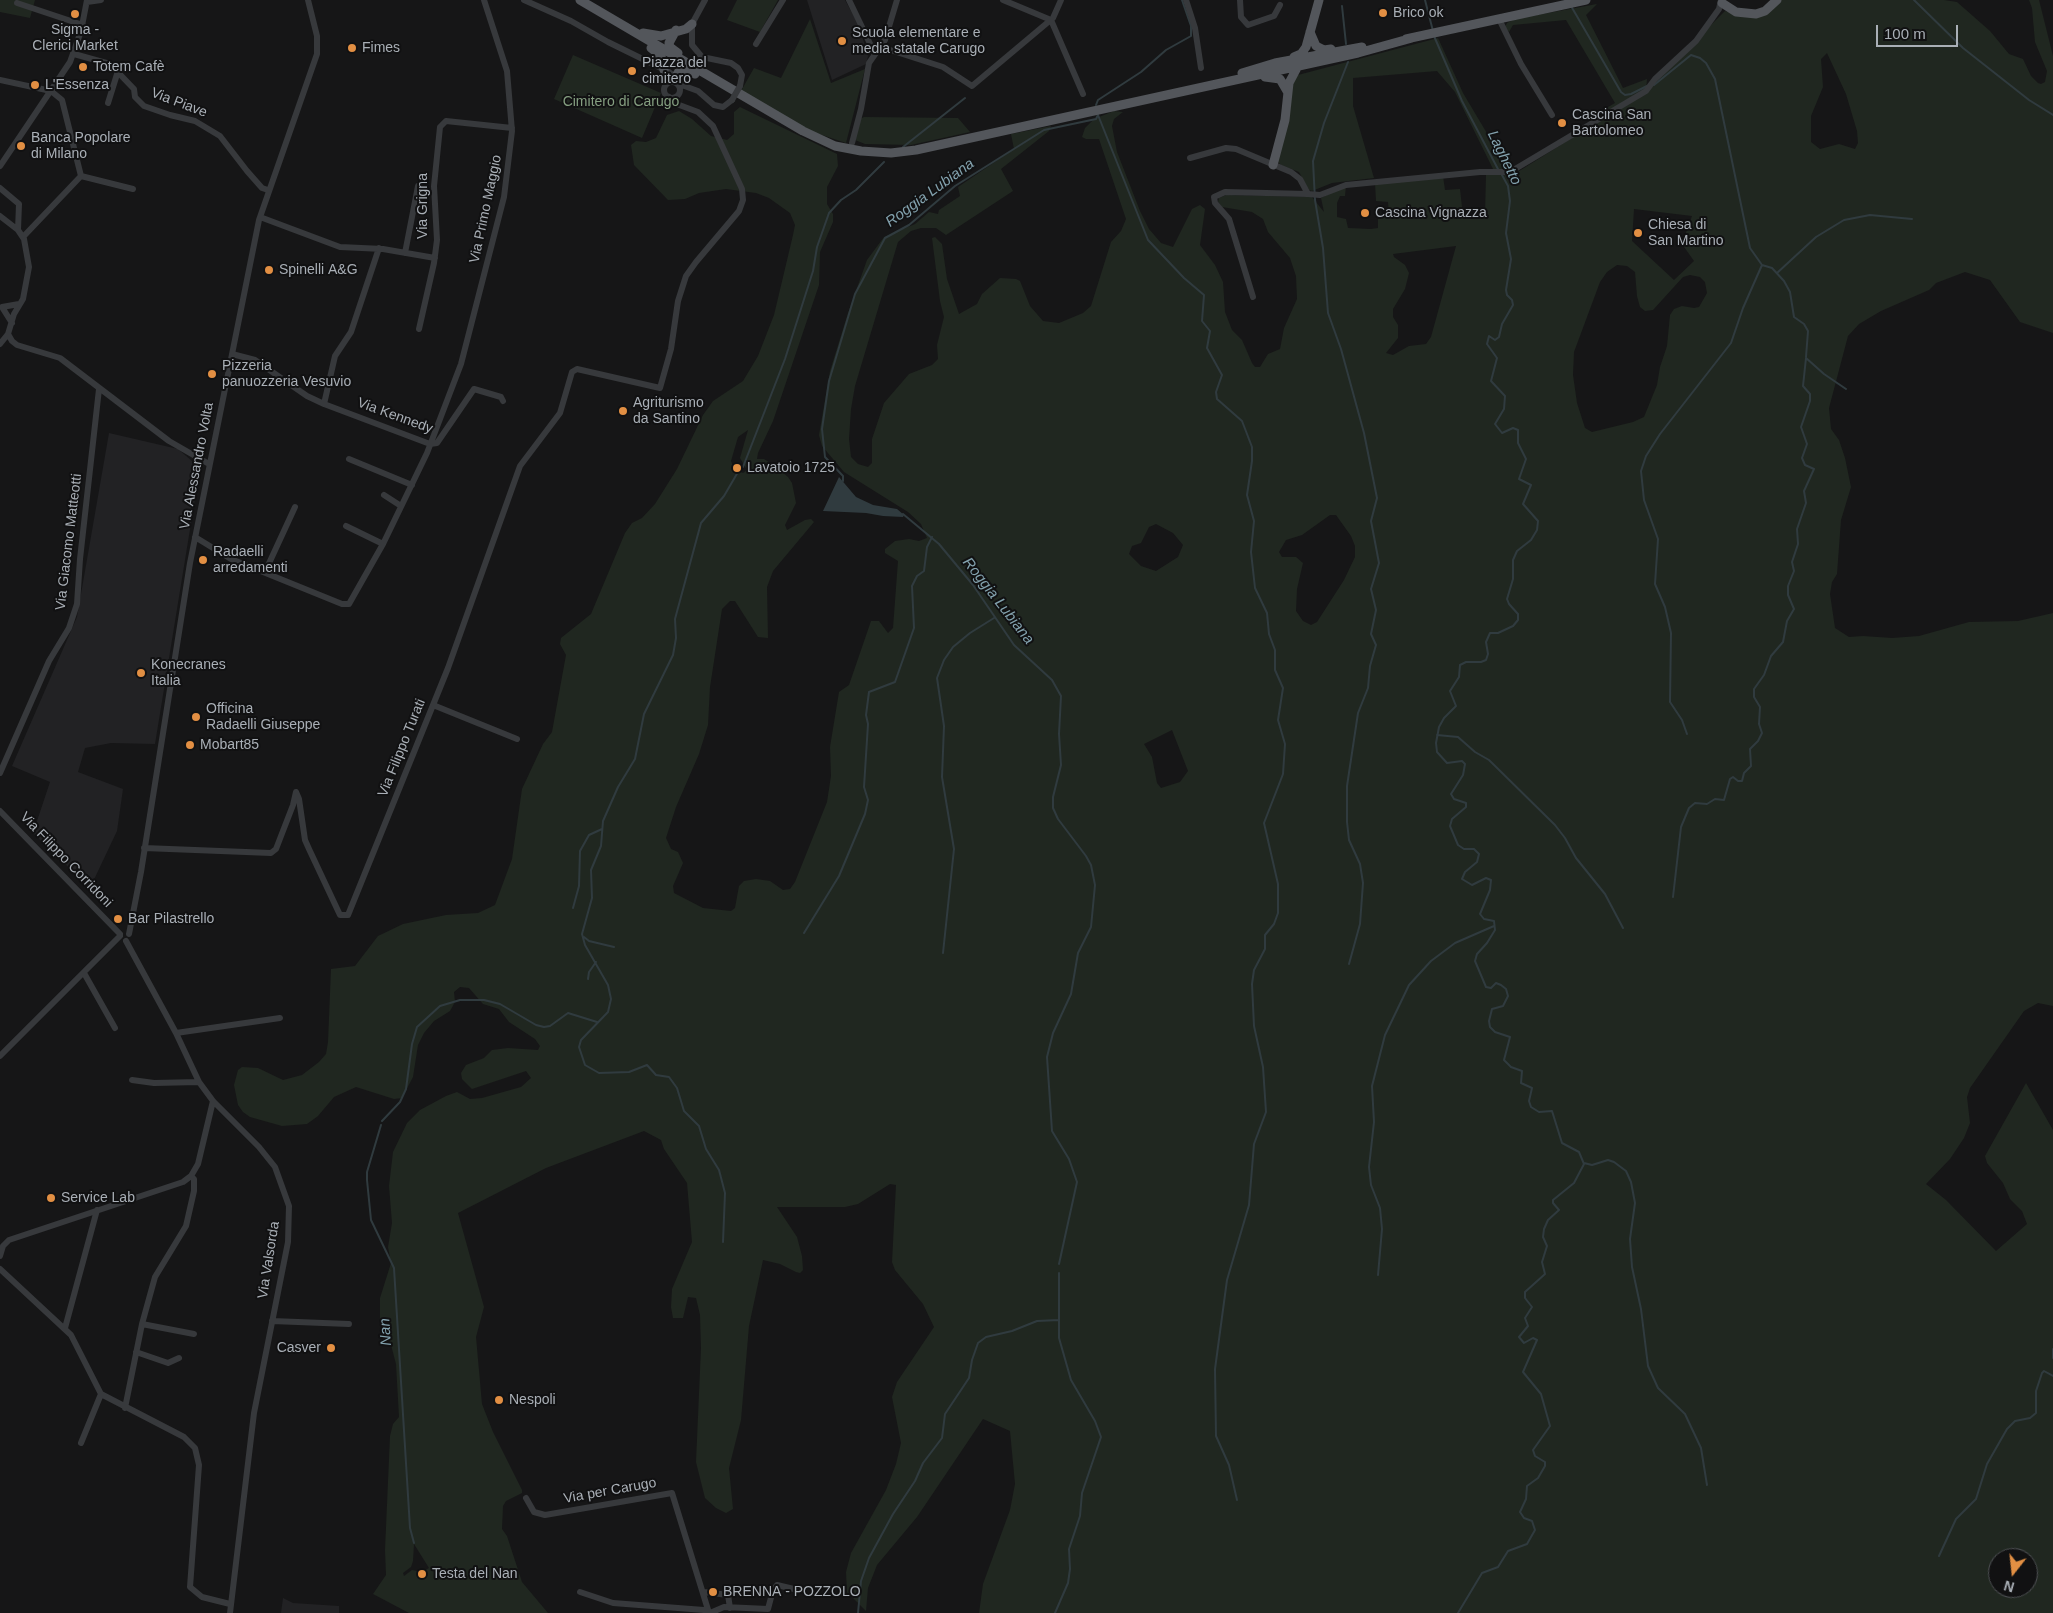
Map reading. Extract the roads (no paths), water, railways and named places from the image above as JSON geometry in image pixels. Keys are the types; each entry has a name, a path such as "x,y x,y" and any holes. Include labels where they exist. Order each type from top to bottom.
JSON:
{"main road":[{"path":"580,0 802,131 836,146 861,151 890,153 916,150 1241,79 1412,38"},
{"path":"1282,62 1303,52 1319,0"},
{"path":"1721,2 1736,12 1756,14 1765,11 1777,0"},
{"path":"1207,85 1282,62 1357,47 1427,36 1583,1"},
{"path":"630,29 654,36 686,29 692,24"},
{"path":"630,29 637,39 658,52 662,59 664,70"},
{"path":"676,30 670,38 670,47 711,73 716,80"},
{"path":"1310,32 1314,44 1320,48 1357,47"},
{"path":"1273,165 1286,120 1287,91 1291,76 1298,66"},
{"path":"679,86 679,71 685,69 717,86 730,88"},
{"path":"1241,79 1275,77 1284,83 1287,91"}],"street":[{"path":"0,166 74,54 83,25 87,1 101,0"},
{"name":"Via Alessandro Volta","path":"124,936 132,915 144,848 195,537 260,217 316,59 317,36 308,0"},
{"name":"Via Primo Maggio","path":"265,572 342,604 349,604 383,544 412,485 461,364 504,197 512,128 507,71 484,0"},
{"path":"524,0 571,21 664,70 679,86 679,101 684,106"},
{"path":"665,86 670,82 698,91 717,106 726,106 740,86 742,74 736,66 702,57 694,49 690,40 692,24 705,0"},
{"path":"756,44 783,0"},
{"path":"849,0 875,54"},
{"path":"852,142 861,109 869,63 881,47 892,22 898,0"},
{"path":"1003,0 1051,20 1082,94"},
{"path":"881,47 943,67 972,86 1051,20 1056,13 1060,0"},
{"path":"1186,0 1195,28 1201,68"},
{"path":"1240,0 1241,17 1248,25 1274,16 1280,5"},
{"path":"1253,297 1229,219 1215,203 1214,197 1225,192 1320,195 1346,185 1510,172 1568,140 1648,89 1655,79 1696,41 1721,2"},
{"path":"17,3 83,25"},
{"path":"1499,19 1521,64 1552,115"},
{"name":"Via Piave","path":"74,54 110,64 134,89 135,97 144,106 170,116 195,121 220,136 262,188 268,190"},
{"path":"664,70 665,93 672,101 684,106"},
{"path":"108,103 118,71"},
{"path":"0,80 51,91 63,100 81,176"},
{"path":"669,97 676,97 679,86"},
{"name":"Via Filippo Turati","path":"144,848 271,853 276,849 296,792 299,799 305,840 339,913 346,916 433,705 520,466 560,413 573,371 577,369 656,388 662,386 671,349 676,307 684,281 693,265 736,215 743,200 737,174 713,126 698,112 684,106"},
{"name":"Via Grigna","path":"419,329 435,258 437,236 434,186 442,124 446,122 512,128"},
{"path":"1190,158 1226,148 1236,149 1296,175 1308,194"},
{"path":"81,176 134,189"},
{"path":"23,237 81,176"},
{"path":"405,253 418,186"},
{"path":"0,188 19,204 18,230"},
{"path":"0,216 18,230 23,237 29,267 28,284 8,334 0,344"},
{"path":"260,217 340,247 379,248 435,258"},
{"path":"324,404 335,356 351,332 379,248"},
{"path":"12,323 1,307 20,304"},
{"path":"8,334 17,345 60,358 99,389 170,440 209,464"},
{"name":"Via Kennedy","path":"232,354 255,360 307,396 324,404 430,444 436,443 474,388 501,397 502,401"},
{"name":"Via Giacomo Matteotti","path":"0,773 49,661 69,628 77,604 80,559 99,389"},
{"path":"349,459 412,485"},
{"path":"384,495 401,506"},
{"path":"195,537 231,558 265,572 295,507"},
{"path":"346,526 383,544"},
{"path":"433,705 517,739"},
{"name":"Via Filippo Corridoni","path":"1,814 124,936"},
{"path":"0,1056 108,948 124,936"},
{"name":"Via Valsorda","path":"124,936 176,1033 199,1082 213,1101 259,1146 275,1167 289,1206 288,1242 254,1413 230,1613"},
{"path":"84,973 115,1028"},
{"path":"176,1033 280,1018"},
{"path":"132,1080 154,1083 199,1082"},
{"path":"0,1256 3,1246 9,1240 183,1182 191,1176 198,1164 213,1101"},
{"path":"125,1408 142,1324 155,1277 186,1226 194,1191 194,1179 191,1176"},
{"path":"66,1328 97,1210"},
{"path":"0,1269 72,1335 101,1394 184,1437 195,1448 199,1465 190,1587 202,1597 230,1604"},
{"path":"272,1321 349,1324"},
{"path":"142,1324 194,1334"},
{"path":"136,1352 168,1363 179,1358"},
{"path":"81,1443 101,1394"},
{"name":"Via per Carugo","path":"526,1498 534,1512 545,1515 672,1493 709,1613"},
{"path":"580,1592 613,1603 704,1610 709,1613 724,1607 745,1611 768,1611 777,1585 798,1590"},
{"path":"704,1592 728,1595 730,1608"}],"waterway":[{"path":"1096,105 1098,100 1141,72 1166,50 1191,36 1191,26 1182,0"},
{"name":"Laghetto","path":"1425,0 1433,31"},
{"path":"1914,0 1963,48 2029,100 2053,115"},
{"path":"1342,6 1346,44"},
{"path":"1571,6 1621,92 1625,95 1631,94 1647,86"},
{"name":"Laghetto","path":"1434,36 1462,101 1499,171"},
{"path":"1654,85 1691,55 1700,58 1706,63 1715,79 1750,248 1762,265 1772,268 1784,281 1790,292 1794,317 1804,324 1808,331 1806,357"},
{"path":"1348,62 1324,123 1313,161 1315,200 1323,248 1328,313 1341,349 1364,433 1377,498 1371,521 1379,563 1371,589 1376,610 1371,634 1376,645 1370,666 1368,688 1358,713 1347,786 1349,840 1360,864 1363,883 1360,924 1349,964"},
{"path":"903,147 965,98"},
{"path":"843,481 843,476 825,457 822,429 829,381 855,294 885,238 909,225 955,186 1044,130 1096,119 1098,115 1148,240 1184,278 1204,295 1202,321 1210,331 1207,348 1222,375 1216,392 1217,399 1242,421 1252,447 1247,495 1254,521 1251,552 1255,588 1267,613 1269,634 1275,650 1275,670 1283,688 1278,720 1285,744 1283,774 1264,823 1278,884 1278,913 1274,924 1265,935 1265,949 1254,970 1252,984 1254,1026 1263,1067 1266,1112 1254,1144 1249,1205 1227,1280 1215,1369 1216,1436 1229,1465 1237,1500"},
{"path":"743,467 785,359 813,271 817,247 829,213 884,162"},
{"name":"Laghetto","path":"1458,1613 1482,1573 1498,1567 1508,1551 1527,1544 1535,1530 1532,1521 1524,1518 1520,1512 1526,1499 1527,1486 1538,1478 1545,1466 1545,1462 1535,1456 1533,1450 1550,1426 1541,1394 1523,1372 1537,1340 1533,1338 1524,1343 1519,1337 1528,1326 1525,1318 1532,1307 1525,1298 1525,1292 1545,1274 1542,1262 1547,1246 1543,1237 1544,1229 1548,1220 1559,1210 1553,1203 1553,1200 1574,1183 1584,1164 1579,1152 1562,1143 1552,1111 1539,1112 1531,1107 1529,1101 1532,1088 1521,1083 1522,1071 1511,1067 1504,1060 1510,1037 1495,1032 1490,1027 1489,1021 1492,1009 1503,1006 1508,996 1506,989 1501,985 1496,983 1491,988 1486,987 1475,961 1477,954 1495,930 1494,921 1484,919 1480,914 1490,890 1491,880 1486,878 1472,885 1462,879 1465,872 1477,862 1479,854 1474,849 1464,849 1458,845 1450,826 1452,819 1466,807 1466,803 1454,799 1451,794 1463,775 1465,764 1462,761 1447,763 1437,752 1436,743 1439,727 1444,718 1456,706 1450,691 1459,677 1460,665 1466,662 1486,660 1488,654 1486,642 1490,633 1498,633 1513,626 1518,620 1518,614 1507,599 1513,579 1513,560 1517,551 1531,540 1537,530 1538,521 1523,504 1531,485 1519,479 1526,459 1518,443 1518,430 1513,428 1502,433 1495,424 1504,409 1505,396 1491,381 1497,358 1487,344 1489,336 1495,340 1499,337 1502,324 1513,305 1506,290 1511,259 1506,233 1510,201 1508,186 1502,175"},
{"path":"1777,273 1816,237 1844,220 1870,215 1912,219"},
{"path":"1687,734 1682,720 1670,702 1671,633 1665,607 1655,584 1658,539 1644,500 1641,471 1646,456 1660,434 1731,343 1743,308 1762,265"},
{"path":"1673,897 1681,827 1689,808 1695,803 1707,804 1715,799 1724,800 1730,779 1733,777 1738,781 1742,781 1744,773 1751,766 1750,749 1758,741 1762,733 1759,724 1760,707 1754,697 1754,689 1764,675 1771,656 1783,642 1787,621 1794,609 1788,595 1788,586 1794,571 1792,562 1798,544 1797,529 1806,503 1804,491 1814,469 1805,465 1802,458 1807,444 1801,427 1810,401 1810,394 1803,386 1806,358 1824,374 1846,389"},
{"path":"723,1242 725,1193 719,1170 706,1149 699,1126 684,1111 677,1088 669,1077 656,1075 647,1065 629,1072 599,1073 585,1065 579,1047 581,1040 608,1012 611,999 608,985 585,945 582,934 592,898 591,870 601,846 603,821 618,787 635,759 644,714 673,655 676,638 675,619 701,523 724,496 738,472"},
{"name":"Roggia Lubiana","path":"903,514 939,544 973,585 1014,645 1052,680 1061,696 1059,734 1061,765 1053,797 1053,808 1058,819 1091,865 1095,885 1091,927 1078,953 1071,994 1053,1033 1047,1057 1052,1131 1069,1159 1077,1182 1059,1264"},
{"path":"804,933 839,876 865,814 868,800 864,787 868,724 866,715 869,692 895,682 914,628 912,586 917,576 924,571 927,547 932,537"},
{"path":"943,953 954,849 942,777 944,726 937,678 944,660 953,647 970,633 994,618"},
{"path":"1437,735 1458,737 1475,752 1489,760 1555,825 1576,858 1605,894 1623,928"},
{"path":"573,908 579,886 580,851 589,835 602,829"},
{"path":"1378,1275 1382,1229 1380,1208 1371,1185 1369,1167 1374,1122 1372,1086 1385,1035 1409,985 1431,961 1455,943 1494,926"},
{"path":"584,937 589,941 614,947"},
{"path":"588,979 589,972 596,962"},
{"name":"Nan","path":"382,1121 400,1102 406,1089 412,1044 417,1027 440,1006 460,1000 484,1000 500,1004 536,1025 544,1027 550,1026 568,1013 597,1022"},
{"name":"Nan","path":"381,1125 367,1172 367,1180 371,1220 394,1268 410,1528 414,1543"},
{"path":"1584,1163 1592,1165 1608,1160 1614,1162 1626,1171 1631,1182 1635,1203 1630,1239 1632,1267 1641,1309 1648,1366 1658,1388 1685,1414 1701,1448 1707,1485"},
{"name":"Roggia Lubiana","path":"1055,1613 1068,1583 1070,1569 1069,1549 1080,1516 1082,1493 1101,1437 1095,1421 1071,1380 1059,1338 1059,1273"},
{"path":"858,1613 861,1581 869,1558 893,1514 915,1481 923,1463 942,1438 945,1414 969,1378 972,1360 978,1343 986,1337 1012,1331 1037,1321 1059,1320"},
{"path":"2053,1349 2053,1358"},
{"path":"1939,1556 1956,1519 1976,1499 1987,1464 2007,1429 2015,1421 2030,1418 2036,1413 2036,1391 2042,1373 2044,1371 2053,1376"}],"place":[{"name":"Brico ok","path":"1383,13"},
{"name":"Sigma - Clerici Market","path":"75,14"},
{"name":"Scuola elementare e media statale Carugo","path":"842,41"},
{"name":"Fimes","path":"352,48"},
{"name":"Totem Cafè","path":"83,67"},
{"name":"Piazza del cimitero","path":"632,71"},
{"name":"L'Essenza","path":"35,85"},
{"name":"Cascina San Bartolomeo","path":"1562,123"},
{"name":"Banca Popolare di Milano","path":"21,146"},
{"name":"Cascina Vignazza","path":"1365,213"},
{"name":"Chiesa di San Martino","path":"1638,233"},
{"name":"Spinelli A&G","path":"269,270"},
{"name":"Pizzeria panuozzeria Vesuvio","path":"212,374"},
{"name":"Agriturismo da Santino","path":"623,411"},
{"name":"Lavatoio 1725","path":"737,468"},
{"name":"Radaelli arredamenti","path":"203,560"},
{"name":"Konecranes Italia","path":"141,673"},
{"name":"Officina Radaelli Giuseppe","path":"196,717"},
{"name":"Mobart85","path":"190,745"},
{"name":"Bar Pilastrello","path":"118,919"},
{"name":"Service Lab","path":"51,1198"},
{"name":"Casver","path":"331,1348"},
{"name":"Nespoli","path":"499,1400"},
{"name":"Testa del Nan","path":"422,1574"},
{"name":"BRENNA - POZZOLO","path":"713,1592"}],"park label":[{"name":"Cimitero di Carugo","path":"621,102"}]}
